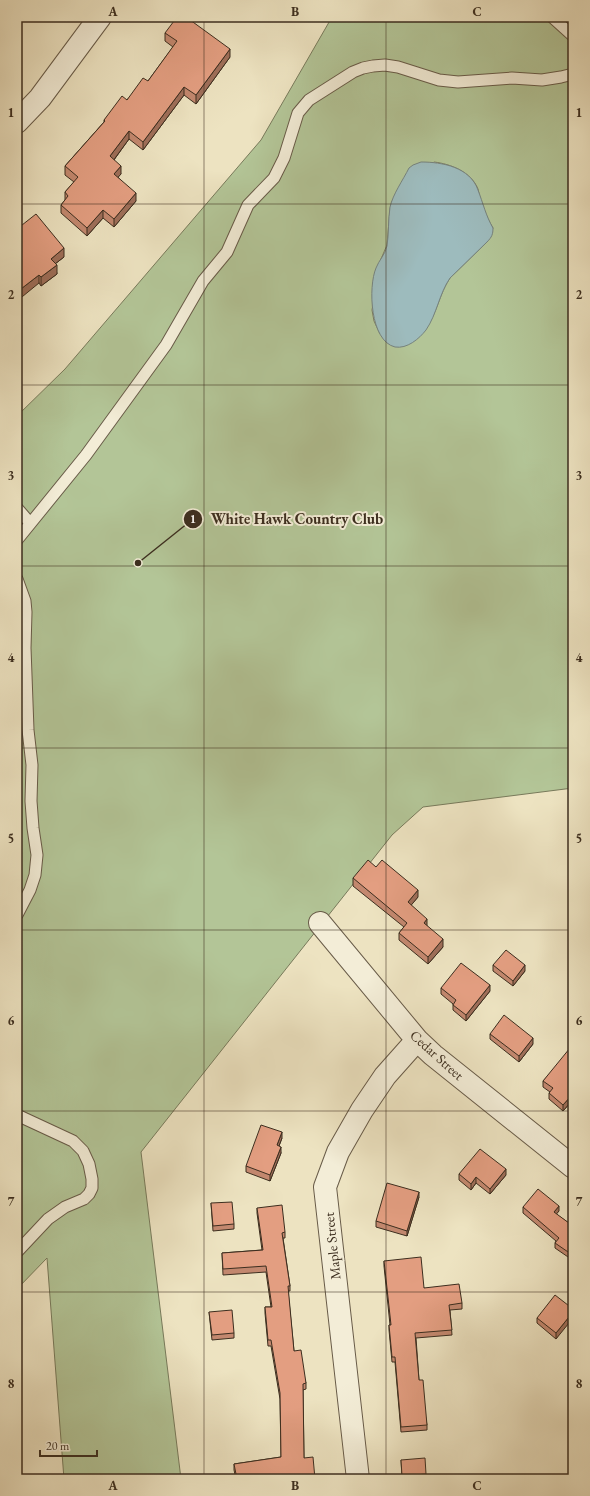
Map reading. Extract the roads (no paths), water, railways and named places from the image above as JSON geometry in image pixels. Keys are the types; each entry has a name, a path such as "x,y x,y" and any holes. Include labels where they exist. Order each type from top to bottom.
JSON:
{"street":[{"path":"17,122 40,98 100,17"},
{"name":"Cedar Street","path":"320,923 417,1040 433,1055 573,1167"},
{"name":"Maple Street","path":"358,1479 325,1187 338,1152 362,1110 385,1076 417,1040"}],"lane":[{"path":"552,17 573,36"},
{"path":"17,540 86,455 166,345 203,281 227,252 248,205 274,178 279,169 298,113 309,100 353,72 373,66 398,67 439,80 458,82 512,78 542,80 573,74"},
{"path":"17,508 30,523"},
{"path":"17,579 25,601 26,612 25,648 28,730 32,765 31,801 37,855 36,875 17,915"},
{"path":"17,1115 73,1141 83,1151 89,1164 92,1179 92,1188 84,1199 65,1207 48,1219 17,1252"}],"water":[{"path":"421,162 438,163 454,167 469,176 478,190 486,214 493,228 493,232 489,240 450,278 426,330 416,340 408,345 395,347 387,343 380,335 376,324 372,300 373,277 377,265 387,246 390,207 393,197 409,168"}],"place":[{"name":"White Hawk Country Club","path":"138,563"}]}
